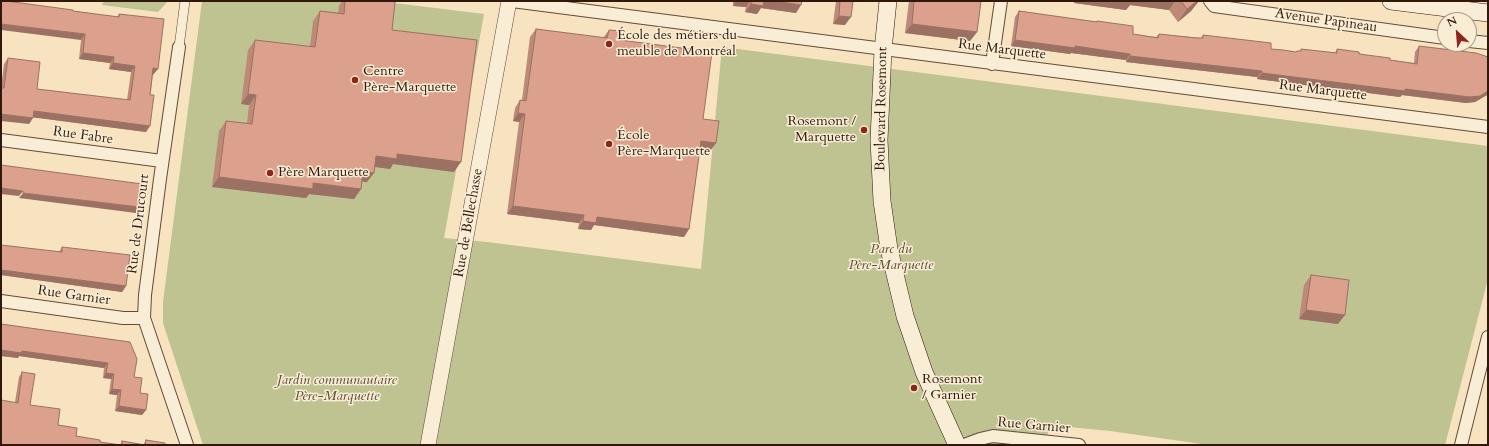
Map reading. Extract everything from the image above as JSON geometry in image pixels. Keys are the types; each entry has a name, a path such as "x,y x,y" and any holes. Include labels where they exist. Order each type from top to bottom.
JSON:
{"main road":[{"name":"Boulevard Rosemont","path":"888,1 883,50 879,140 882,201 889,249 905,316 924,372 956,445"},
{"path":"1391,1 1488,14"}],"street":[{"name":"Rue de Drucourt","path":"185,1 162,161 145,295 144,318 187,445"},
{"name":"Rue Marquette","path":"510,1 1488,128"},
{"name":"Rue de Bellechasse","path":"428,445 510,1"},
{"path":"992,64 1001,1"},
{"name":"Avenue Papineau","path":"1210,1 1214,6 1437,37"},
{"path":"1477,42 1488,43"},
{"name":"Rue Fabre","path":"1,140 162,161"},
{"name":"Rue Garnier","path":"1,302 127,318 144,318"},
{"path":"1461,445 1488,337"},
{"name":"Rue Garnier","path":"964,445 993,436 1079,445"}],"green space":[{"path":"104,1 168,1 158,12 102,5"},
{"name":"Parc du Père-Marquette","path":"202,1 378,1 484,14 444,238 701,269 722,47 1488,146 1488,279 1445,445 1209,445 1110,431 1049,425 1046,445 203,445 163,323 163,302"}],"building":[{"path":"1,1 119,17 119,14 164,19 158,69 153,68 150,95 154,95 150,126 34,111 33,118 1,114 1,88 4,88 8,58 40,62 37,89 130,100 135,66 113,63 114,57 83,53 85,34 1,24"},
{"name":"Centre Père-Marquette","path":"345,1 395,2 392,30 477,40 461,162 397,154 397,159 376,156 374,173 363,171 361,189 313,183 313,189 219,177 226,121 252,124 256,95 248,94 255,40 315,47 320,11 344,14"},
{"path":"751,1 764,1 763,6 751,4"},
{"path":"774,1 802,1 801,5"},
{"path":"840,1 853,1 851,17 839,16"},
{"path":"914,1 981,1 977,32 912,24"},
{"path":"1181,1 1197,1 1187,9"},
{"path":"1019,11 1133,26 1133,34 1158,38 1159,34 1196,38 1203,38 1203,35 1271,43 1271,49 1296,52 1301,51 1301,49 1337,53 1337,49 1417,64 1419,46 1437,48 1437,52 1468,52 1488,57 1488,91 1480,96 1470,97 1405,89 1405,91 1262,73 1262,71 1130,56 1130,54 1075,46 1075,48 1015,40"},
{"name":"École Père-Marquette","path":"536,29 607,38 609,30 621,31 620,40 712,52 703,119 719,121 716,143 701,141 689,229 597,217 596,223 583,221 584,215 513,206 525,114 518,113 520,100 526,101"},
{"path":"1,165 142,184 139,207 23,193 23,191 1,188"},
{"path":"1,245 62,252 62,247 130,255 126,286 1,270"},
{"path":"1311,275 1349,280 1345,315 1306,310"},
{"path":"1,324 130,342 137,359 134,377 142,378 140,393 148,394 146,410 119,406 121,390 112,389 114,374 106,373 108,363 22,351 21,353 1,350"},
{"path":"22,372 35,374 30,405 60,409 58,425 77,428 76,436 121,445 1,445 1,400 18,403"},
{"path":"146,440 165,443 165,445 145,445"},
{"path":"122,441 145,445 122,445"}],"place":[{"name":"École des métiers du meuble de Montréal","path":"609,44"},
{"name":"Centre Père-Marquette","path":"355,80"},
{"name":"Rosemont / Marquette","path":"864,130"},
{"name":"École Père-Marquette","path":"609,144"},
{"name":"Père Marquette","path":"270,173"},
{"name":"Rosemont / Garnier","path":"914,388"}],"park label":[{"name":"Jardin communautaire Père-Marquette","path":"337,390"}]}
